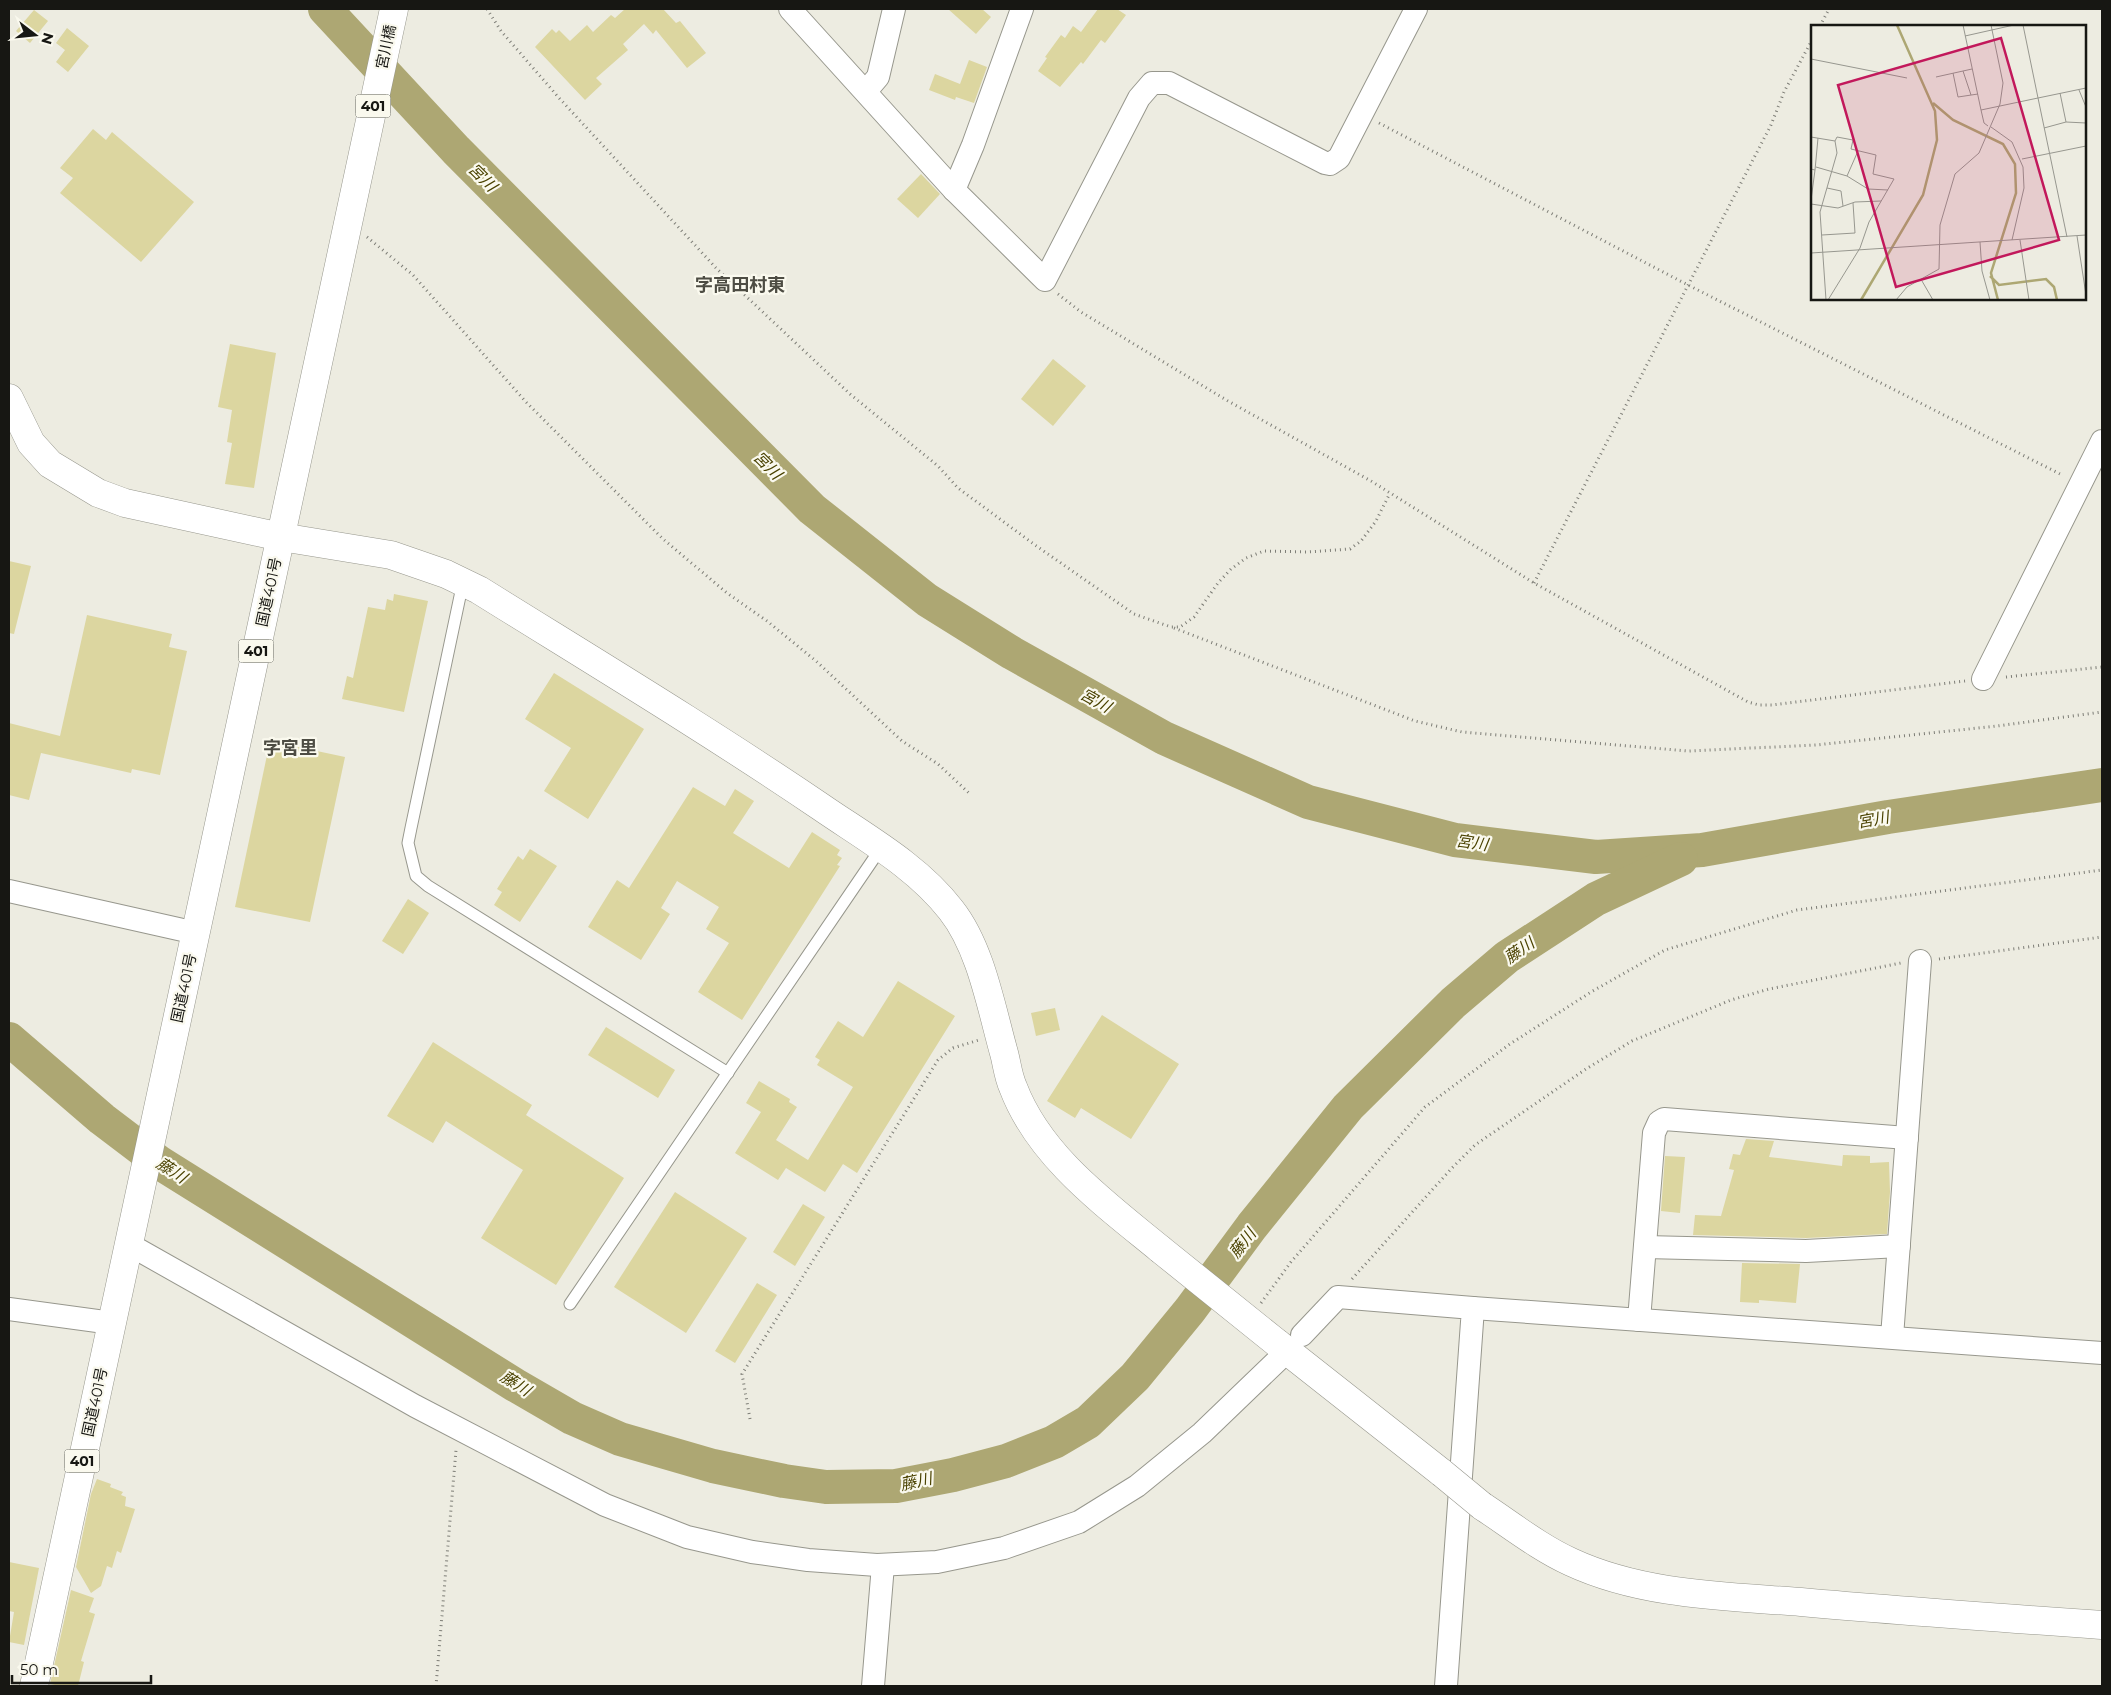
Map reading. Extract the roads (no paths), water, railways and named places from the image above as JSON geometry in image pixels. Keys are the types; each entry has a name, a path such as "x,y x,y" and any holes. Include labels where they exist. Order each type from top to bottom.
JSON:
{"main road":[{"name":"宮川橋","path":"350,212 394,9"},
{"name":"国道401号","path":"34,1686 350,212"},
{"path":"9,398 18,421 31,443 50,464 98,493 125,503 281,537 391,555 446,574 479,590 766,770 923,878 953,912 973,948 1012,1085 1024,1112 1041,1138 1063,1164 1124,1220 1277,1351 1442,1473 1482,1506 1525,1535 1571,1562 1622,1580 1672,1591 2102,1625"}],"street":[{"path":"790,9 954,190 1046,280 1139,98 1152,83 1169,83 1330,164 1339,158 1416,9"},
{"path":"866,91 878,77 894,9"},
{"path":"954,190 973,145 1022,9"},
{"path":"1983,679 2102,441"},
{"path":"9,891 196,933"},
{"path":"1892,1337 1920,961"},
{"path":"1640,1320 1654,1133 1658,1122 1664,1119 1907,1138"},
{"path":"131,1240 458,1428 605,1505 687,1537 752,1552 808,1560 883,1565 937,1562 1004,1548 1079,1522 1137,1486 1188,1445 1229,1409 1277,1351"},
{"path":"1645,1247 1806,1251 1899,1246"},
{"path":"1302,1335 1338,1298 2102,1353"},
{"path":"1446,1686 1474,1308"},
{"path":"9,1309 112,1322"},
{"path":"873,1686 883,1565"}],"lane":[{"path":"463,582 408,843 416,876 428,886 728,1073"},
{"path":"570,1304 881,848"}],"waterway":[{"name":"宮川","path":"325,9 456,150 812,509 927,600 1012,653 1164,738 1308,802 1455,840 1596,857 1702,850 1888,817 2102,785"},
{"name":"藤川","path":"9,1039 102,1119 160,1163 515,1385 572,1418 620,1439 713,1466 784,1481 826,1487 896,1486 953,1475 1006,1461 1054,1442 1088,1422 1135,1377 1190,1310 1252,1226 1348,1107 1453,1003 1507,957 1596,899 1681,859"}],"district":[{"name":"字高田村東","path":"740,285"},
{"name":"字宮里","path":"290,748"}]}
